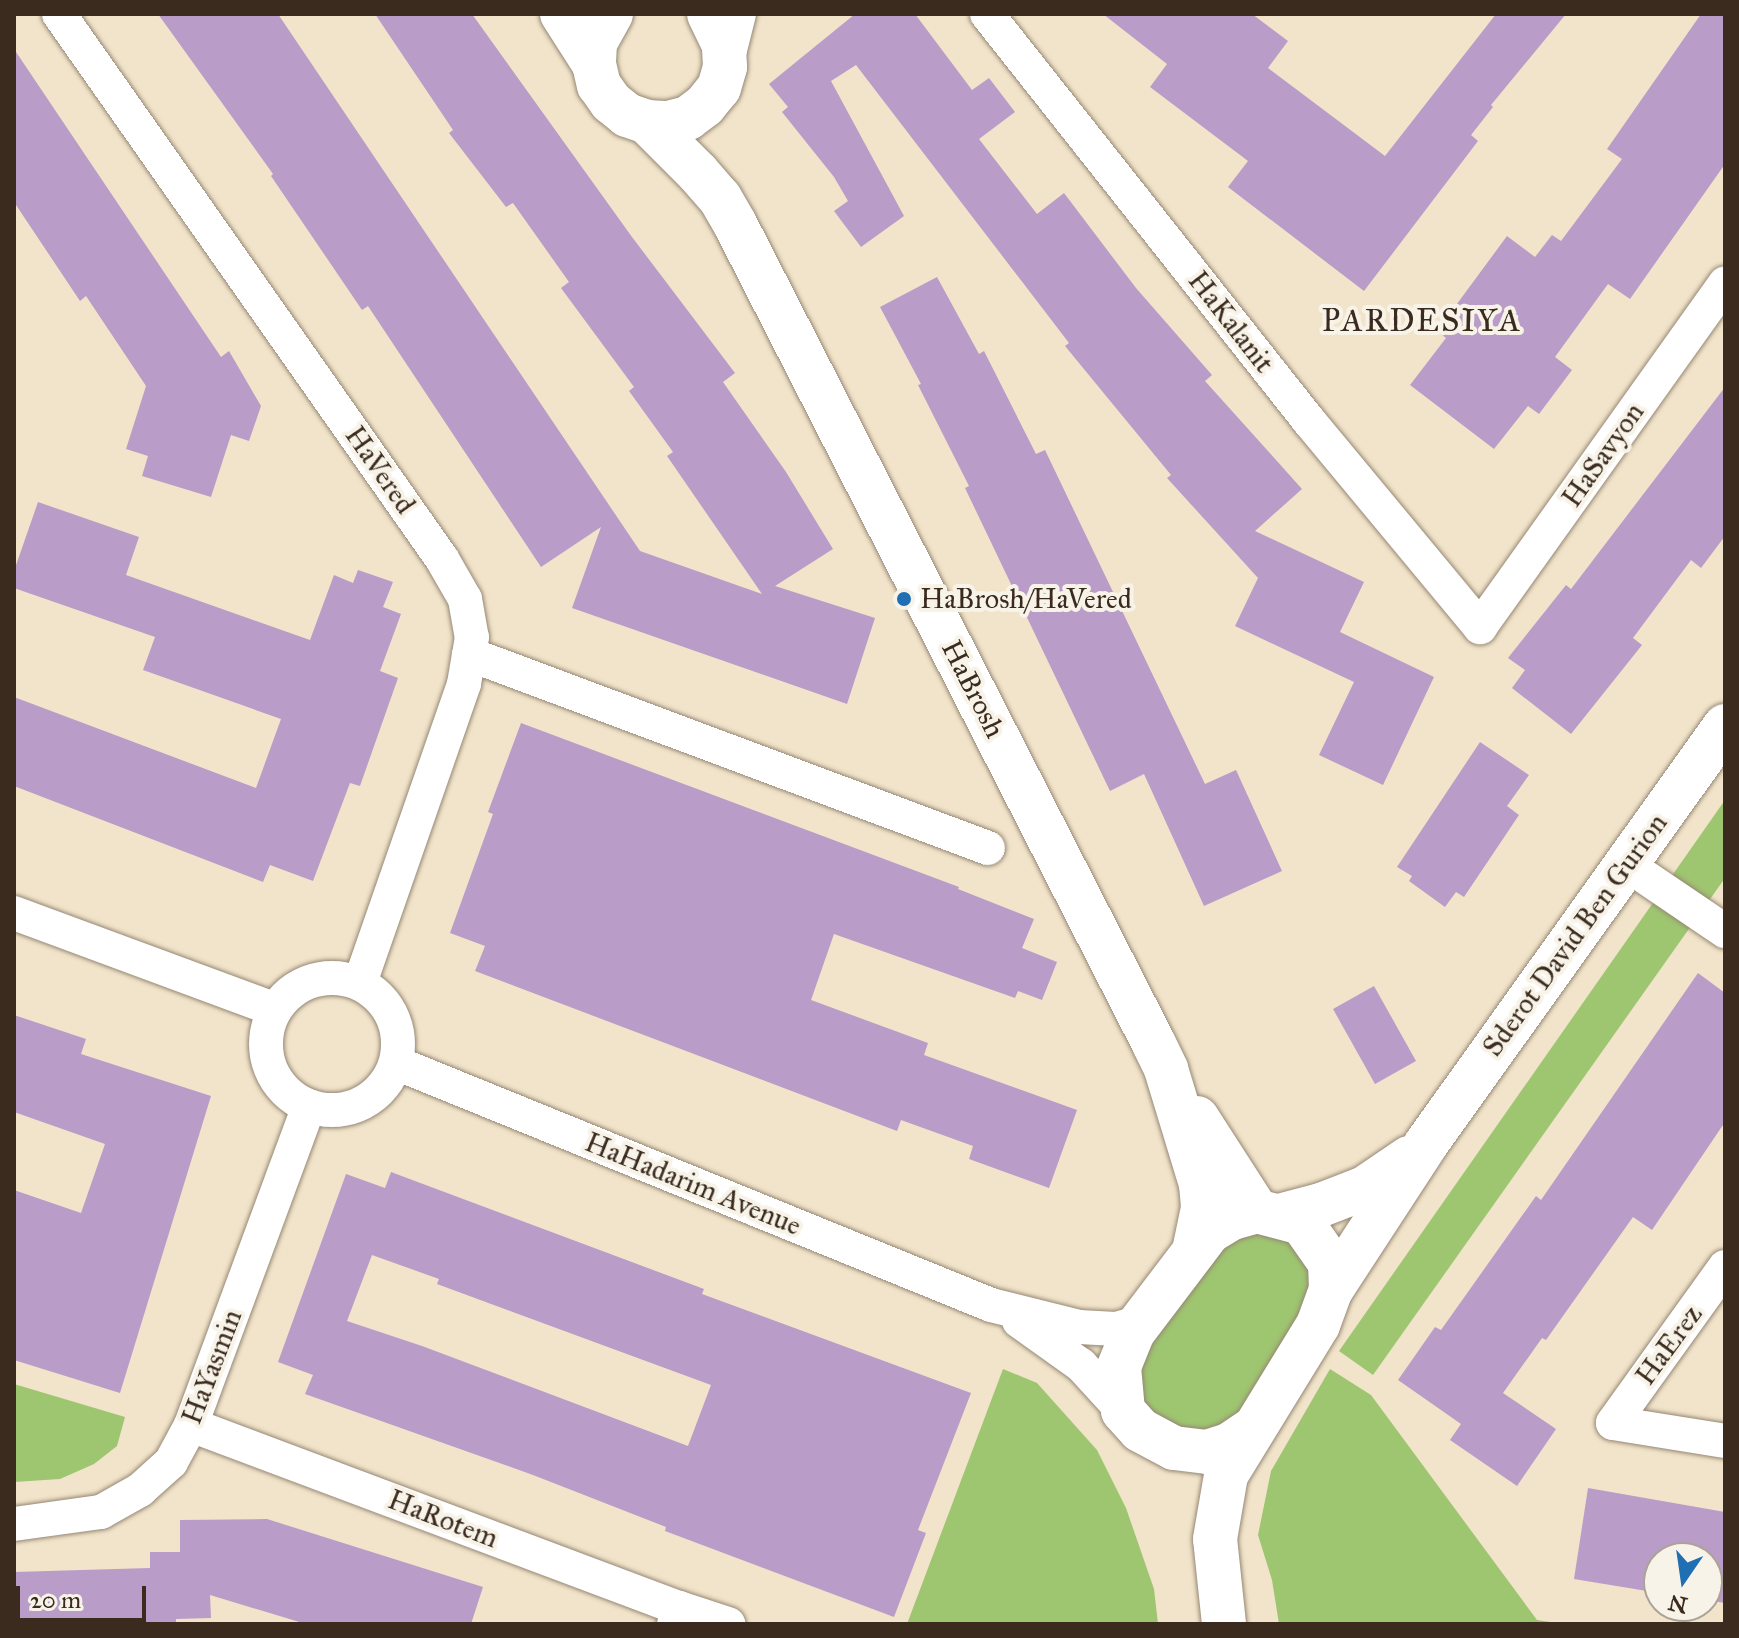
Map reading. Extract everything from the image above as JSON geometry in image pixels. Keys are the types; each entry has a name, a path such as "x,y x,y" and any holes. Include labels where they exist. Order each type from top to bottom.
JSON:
{"street":[{"name":"HaVered","path":"59,14 442,559 465,599 472,637 464,684 360,983"},
{"path":"562,14 594,64"},
{"path":"594,64 595,43 611,14"},
{"name":"HaBrosh","path":"709,14 724,45 714,138 717,166 735,224"},
{"path":"647,122 668,123 688,118 705,105 722,77 739,14"},
{"name":"HaKalanit","path":"987,14 1309,421 1480,627"},
{"name":"HaBrosh","path":"594,64 599,85 611,102 627,115 647,122 713,189 735,224 1166,1069 1268,1213"},
{"name":"HaSavyon","path":"1480,627 1725,283"},
{"path":"469,654 988,848"},
{"name":"Sderot David Ben Gurion","path":"1331,1290 1426,1144 1725,726"},
{"path":"1626,864 1725,931"},
{"path":"14,913 274,1009"},
{"path":"322,978 360,983 387,1007 395,1024 398,1043 396,1063 386,1081 362,1102 329,1110 309,1106 292,1097 277,1083 269,1065 265,1045 274,1009 287,994 303,984 322,978"},
{"name":"HaHadarim Avenue","path":"396,1063 991,1305 1036,1331 1081,1365 1123,1411"},
{"name":"HaBrosh","path":"1166,1069 1201,1184 1203,1208 1194,1251"},
{"name":"HaYasmin","path":"14,1524 101,1512 127,1498 171,1462 191,1425 309,1106"},
{"name":"Sderot David Ben Gurion","path":"1268,1213 1321,1205 1365,1188 1393,1171 1426,1144"},
{"path":"1224,1624 1215,1539 1226,1475 1318,1325 1331,1290 1330,1263 1318,1241 1302,1223 1268,1213 1232,1218 1209,1232 1141,1322 1119,1367 1123,1411 1140,1430 1166,1445 1207,1452 1229,1445 1253,1429"},
{"name":"HaErez","path":"1725,1267 1613,1423 1725,1441"},
{"name":"HaHadarim Avenue","path":"991,1305 1079,1327 1116,1329 1141,1322"},
{"name":"HaRotem","path":"191,1425 677,1616 728,1624"},
{"path":"1166,1445 1189,1475 1215,1539"}],"green space":[{"path":"1725,800 1725,878 1373,1375 1339,1351"},
{"path":"1257,1230 1291,1238 1312,1268 1313,1287 1303,1317 1240,1417 1221,1429 1179,1431 1153,1416 1137,1389 1148,1341 1221,1245"},
{"path":"1003,1369 1037,1383 1097,1450 1126,1508 1154,1589 1158,1624 907,1624"},
{"path":"1330,1369 1371,1395 1537,1620 1564,1624 1279,1624 1272,1580 1258,1535 1271,1471"},
{"path":"14,1384 125,1417 117,1446 94,1464 60,1479 14,1482"}],"building":[{"path":"158,14 278,14 640,551 762,594 667,456 673,452 629,391 634,387 561,288 569,282 513,203 506,207 449,133 453,130 375,14 472,14 632,237 735,373 723,382 786,472 833,549 775,586 875,618 847,704 572,608 601,527 541,567 368,306 362,310 271,176 273,174"},
{"path":"855,14 915,14 972,90 989,78 1015,112 979,139 1037,214 1064,193 1136,288 1212,375 1205,381 1302,489 1255,531 1364,582 1340,632 1434,677 1383,785 1319,755 1354,682 1235,626 1258,578 1167,478 1171,475 1065,346 1069,343 856,65 831,81 904,216 861,247 834,211 848,201 834,177 782,112 788,107 769,84"},
{"path":"1103,14 1252,14 1288,41 1268,68 1385,156 1496,14 1566,14 1491,105 1493,107 1471,135 1478,141 1364,291 1228,187 1248,161 1150,87 1167,64"},
{"path":"1701,14 1725,14 1725,164 1630,299 1608,284 1555,357 1572,370 1539,414 1528,406 1494,449 1410,385 1446,338 1437,331 1507,236 1535,257 1552,235 1561,241 1622,159 1607,149"},
{"path":"14,49 221,357 229,351 261,406 249,441 231,435 211,497 142,476 148,456 126,449 146,386 86,296 80,301 14,202"},
{"path":"937,277 979,354 984,351 1036,454 1045,450 1205,784 1236,770 1282,871 1204,906 1144,774 1110,791 965,488 969,486 918,385 921,384 880,307"},
{"path":"1725,387 1725,536 1701,568 1691,560 1633,638 1642,645 1571,734 1512,688 1525,670 1508,658 1566,585 1571,589"},
{"path":"38,502 139,537 126,575 310,640 334,575 353,583 358,570 393,582 383,607 401,614 380,671 398,678 360,786 350,783 313,881 270,865 263,882 14,786 14,697 256,788 281,719 143,670 155,637 14,588 14,571"},
{"path":"521,723 959,887 1034,919 1022,948 1057,962 1042,1000 1018,991 1015,998 834,934 811,1000 928,1043 924,1055 1077,1110 1049,1188 969,1159 973,1146 901,1120 897,1131 475,971 485,946 450,933 493,814 488,812"},
{"path":"1480,742 1529,775 1507,806 1519,815 1464,897 1456,892 1445,907 1409,881 1412,876 1397,867"},
{"path":"1698,973 1725,993 1725,1122 1652,1230 1633,1217 1546,1340 1542,1338 1503,1393 1556,1429 1517,1486 1450,1440 1461,1424 1398,1380 1435,1327 1441,1330 1536,1196 1541,1200"},
{"path":"1374,986 1416,1061 1375,1084 1333,1009"},
{"path":"14,1015 86,1039 81,1054 211,1096 120,1393 14,1360 14,1190 81,1213 105,1144 14,1112"},
{"path":"391,1172 704,1289 702,1294 971,1393 918,1530 926,1533 894,1617 665,1531 666,1527 533,1475 305,1394 313,1375 278,1362 346,1174 385,1188","holes":["372,1255 439,1279 437,1284 711,1385 688,1446 347,1321"]},
{"path":"1588,1488 1725,1512 1725,1603 1723,1542 1643,1542 1643,1590 1574,1579"},
{"path":"267,1519 483,1587 471,1624 306,1624 210,1595 211,1618 176,1619 176,1624 14,1624 14,1572 150,1568 150,1552 180,1552 180,1520"}],"place":[{"name":"HaBrosh/HaVered","path":"904,599"}],"district":[{"name":"PARDESIYA","path":"1422,321"}]}
